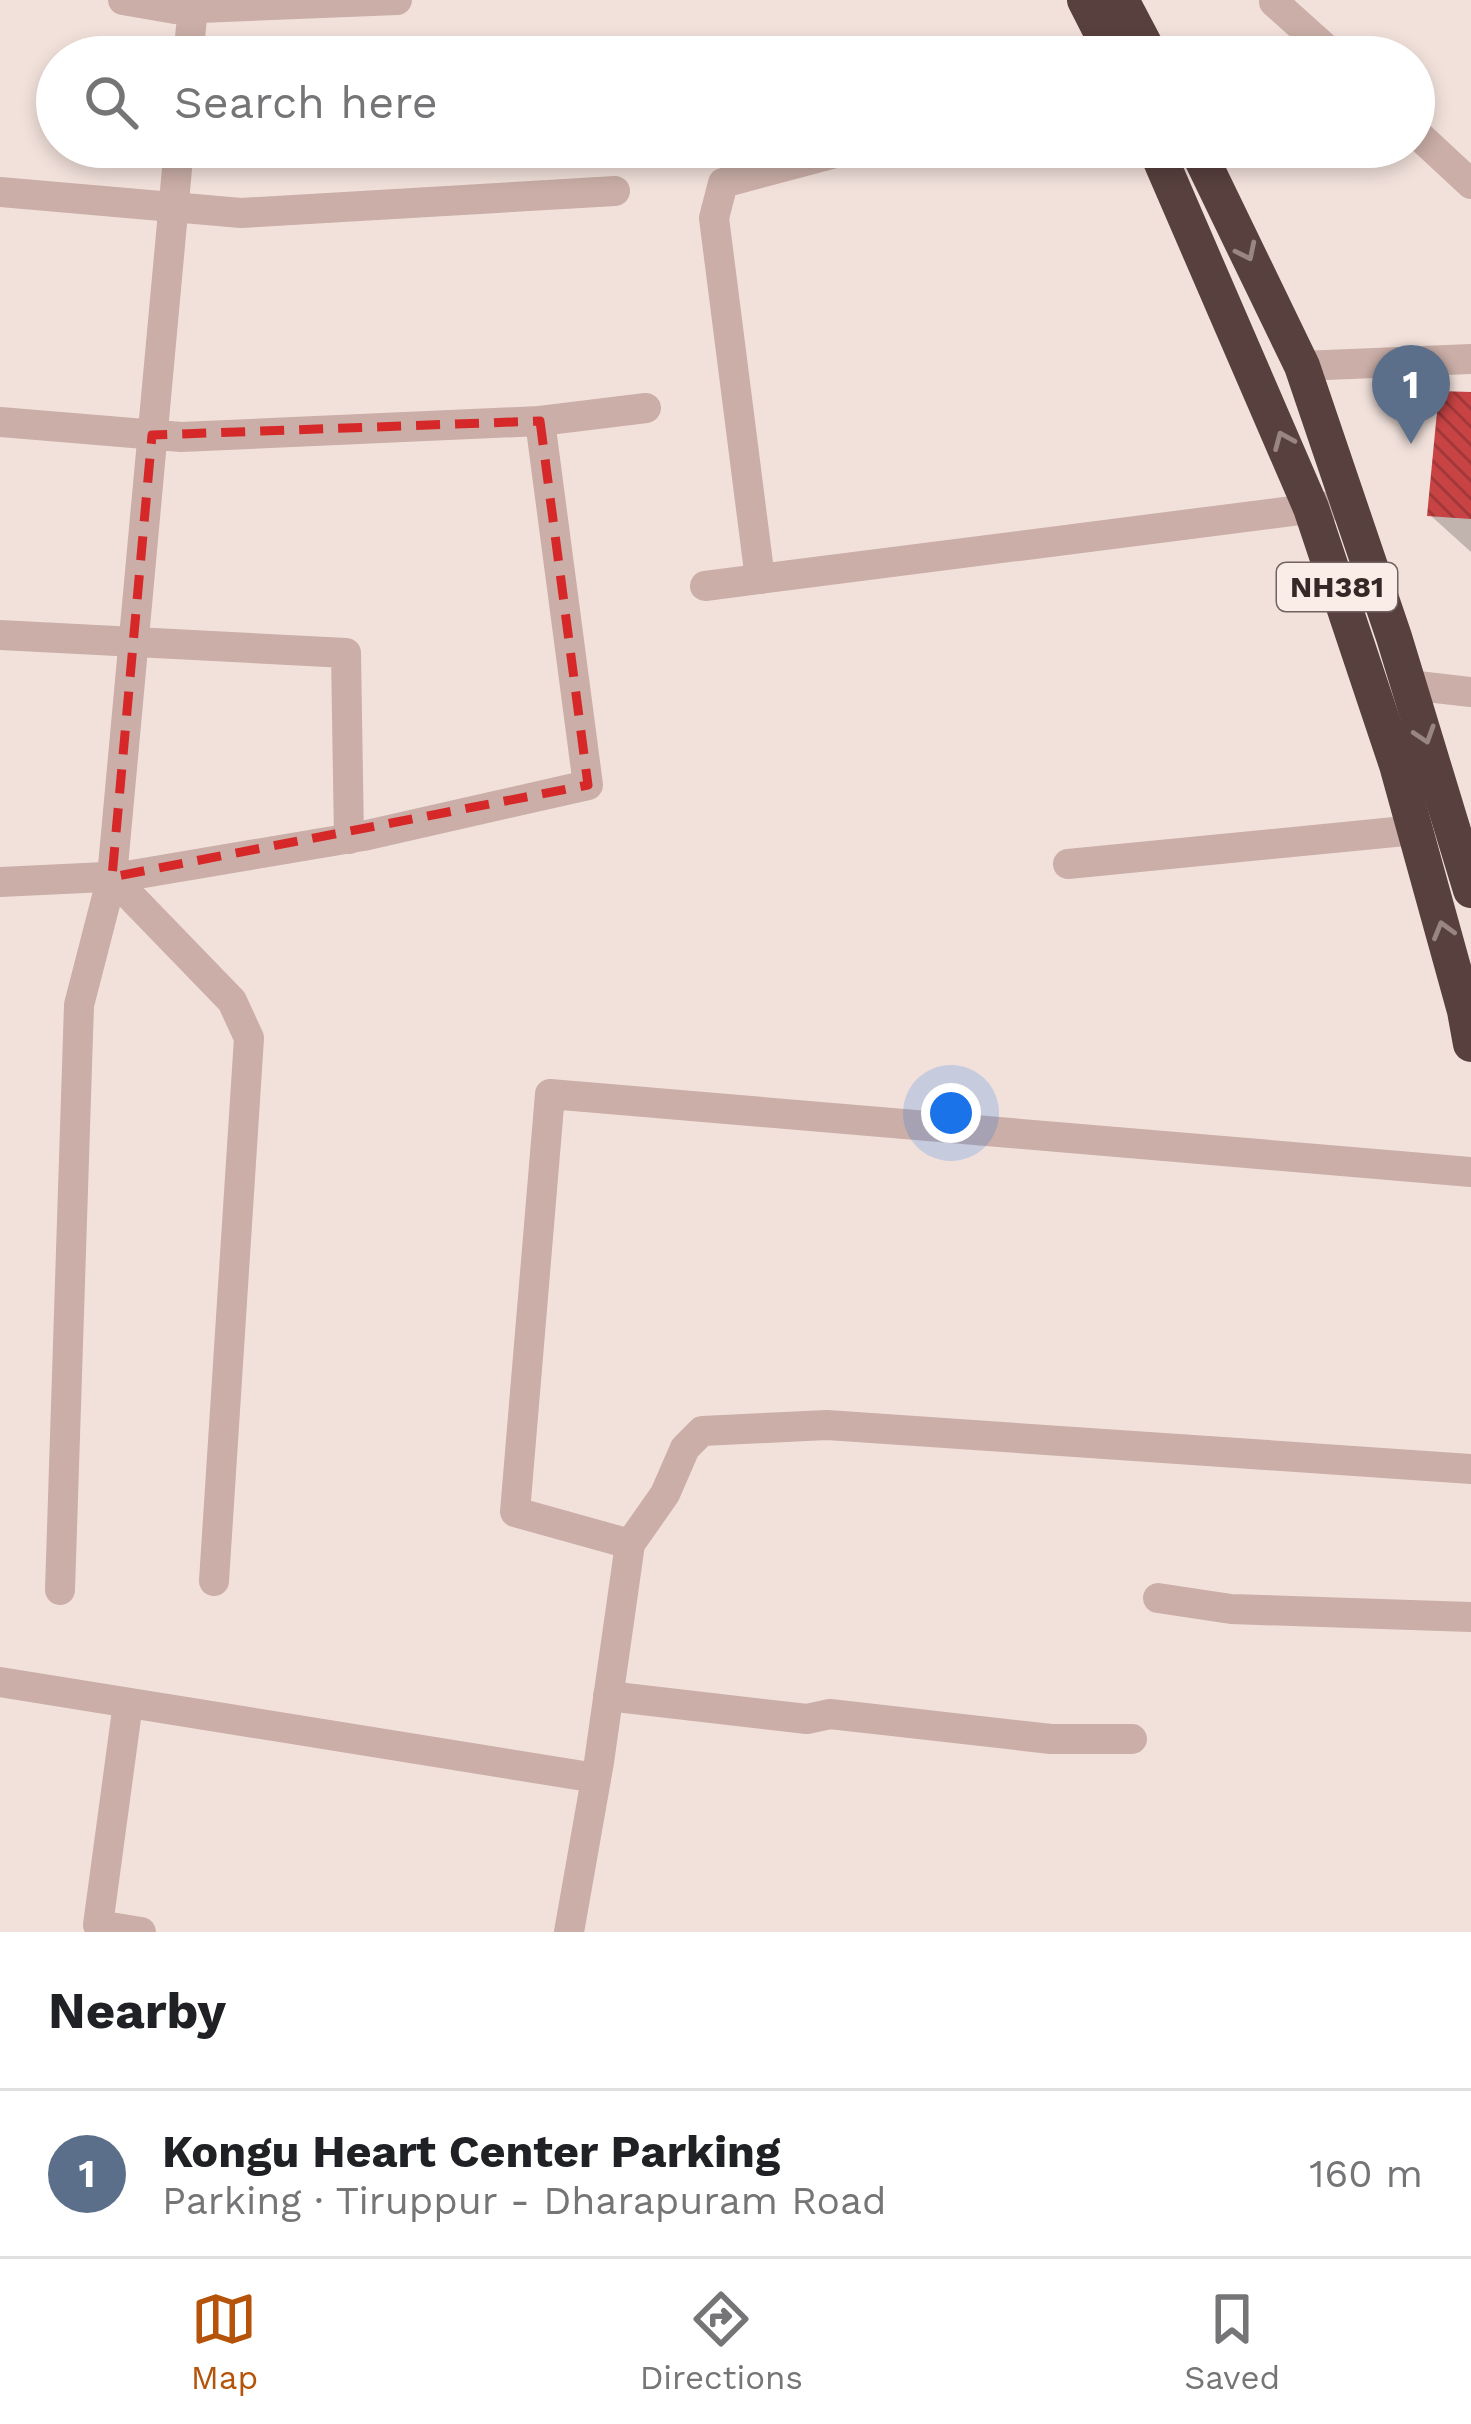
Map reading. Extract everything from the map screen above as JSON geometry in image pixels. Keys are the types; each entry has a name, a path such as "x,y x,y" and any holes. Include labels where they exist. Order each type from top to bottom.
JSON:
{"highway":[{"path":"1085,0 1103,36"},
{"path":"1121,0 1139,36"},
{"name":"NH381","path":"1164,168 1311,508 1415,830 1471,1044"},
{"name":"NH381","path":"1206,168 1303,366 1471,890"}],"street":[{"path":"123,0 193,8 397,0"},
{"path":"1274,2 1312,36"},
{"path":"190,36 193,8"},
{"path":"1435,150 1471,184"},
{"path":"60,1590 79,1005 112,877 177,168"},
{"path":"760,579 714,218 723,183 779,168"},
{"path":"0,192 241,213 615,191"},
{"path":"1303,366 1471,359"},
{"path":"0,422 181,437 540,421 646,408"},
{"path":"0,882 112,877 349,838 588,785 540,421"},
{"path":"705,586 1348,503"},
{"path":"0,635 346,653 349,838"},
{"path":"1409,685 1471,692"},
{"path":"1068,864 1415,830"},
{"path":"112,877 232,1001 249,1038 214,1581"},
{"path":"630,1544 515,1512 550,1094 1471,1172"},
{"path":"569,1932 630,1544 665,1494 685,1448 702,1431 827,1425 1471,1469"},
{"path":"1158,1598 1231,1610 1471,1617"},
{"path":"0,1682 596,1778"},
{"path":"608,1696 806,1719 830,1714 1051,1739 1132,1739"},
{"path":"128,1702 98,1924 141,1932"}],"highlighted area":[{"path":"540,421 588,785 112,877 152,435"}],"building":[{"path":"1439,391 1471,392 1471,519 1427,516"}],"place":[{"name":"Kongu Heart Center Parking","path":"1411,444"}]}
